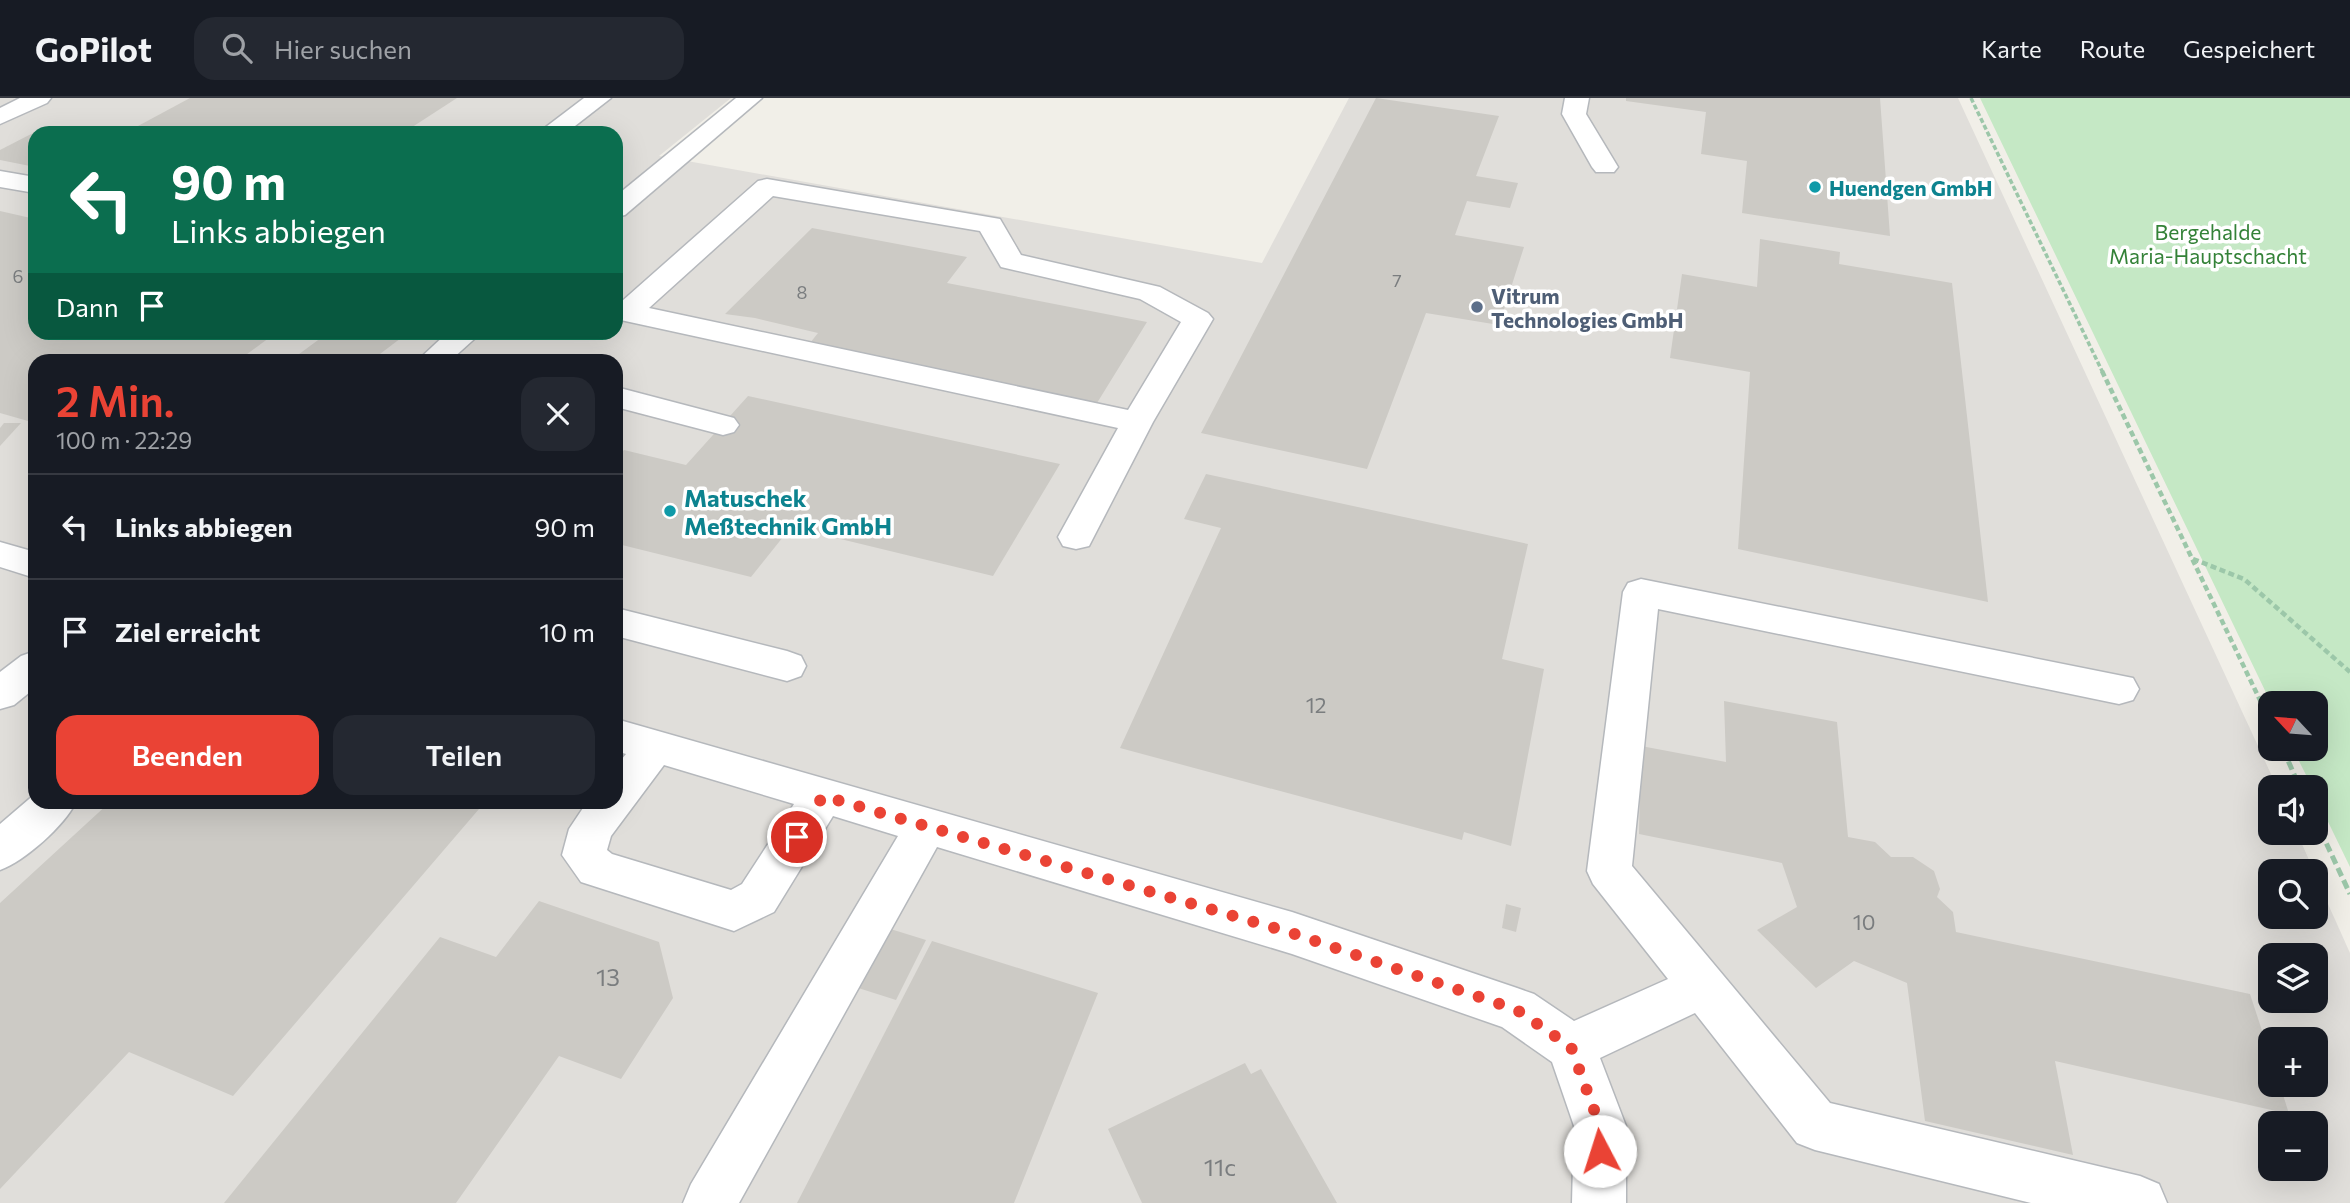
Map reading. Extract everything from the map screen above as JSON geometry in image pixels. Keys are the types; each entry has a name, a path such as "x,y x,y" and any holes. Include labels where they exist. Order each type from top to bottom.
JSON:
{"street":[{"path":"0,117 39,98"},
{"path":"560,126 599,98"},
{"path":"623,203 750,98"},
{"path":"1577,98 1574,114 1605,167"},
{"path":"0,179 28,184"},
{"path":"623,309 767,187 990,225 1011,261 1150,293 1198,319 1137,422 1076,537"},
{"path":"623,311 1137,422"},
{"path":"448,354 460,340"},
{"path":"623,399 723,425"},
{"path":"0,554 28,563"},
{"path":"2119,688 1642,592 1609,871 1815,1125 2140,1203"},
{"path":"623,624 787,666"},
{"path":"0,694 28,672"},
{"path":"623,776 635,741 1292,933 1517,1010 1571,1047 1600,1126 1599,1203"},
{"path":"607,809 591,829 584,855 597,869 734,912 758,898 823,796"},
{"path":"0,851 47,809"},
{"path":"710,1203 927,826"},
{"path":"1571,1047 1703,986"}],"path":[{"path":"1971,98 2258,696"},
{"path":"2192,559 2244,579 2350,672"},
{"path":"2327,845 2350,894"}],"shaded area":[{"path":"0,98 731,98 659,156 1262,263 1349,98 1958,98 2258,746 2258,761 2265,761 2271,775 2258,775 2258,845 2302,845 2309,859 2258,859 2258,929 2328,929 2328,904 2350,953 2350,1203 0,1203"}],"green space":[{"name":"Bergehalde Maria-Hauptschacht","path":"1980,98 2350,98 2350,867 2328,822 2328,775 2306,775 2299,761 2328,761 2328,691 2265,691"}],"building":[{"path":"190,98 457,98 414,126 138,126"},
{"path":"1376,98 1499,116 1476,176 1518,183 1510,208 1467,201 1455,235 1524,247 1499,325 1426,313 1367,469 1201,433"},
{"name":"Huendgen GmbH","path":"1626,98 1880,98 1890,236 1742,213 1747,161 1701,154 1706,112 1626,101"},
{"path":"28,136 28,166 0,160 0,150"},
{"path":"0,211 28,217 28,340 266,340 247,354 28,354 28,421 0,413"},
{"path":"812,228 967,257 947,283 1147,322 1097,403 810,343 818,333 725,314"},
{"path":"1760,239 1840,252 1839,264 1952,283 1988,602 1738,549 1750,372 1670,358 1682,274 1757,287"},
{"path":"318,340 398,340 380,354 299,354"},
{"path":"748,396 1060,464 993,576 791,527 751,577 623,545 623,451 686,465"},
{"path":"4,423 21,423 0,446 0,428"},
{"path":"1206,474 1528,544 1502,659 1544,669 1511,846 1464,832 1462,840 1120,748 1221,528 1184,519"},
{"path":"1724,701 1837,722 1848,837 1875,842 1891,857 1913,857 1934,871 1940,889 1937,897 1953,912 1956,932 2250,994 2261,1027 2258,1027 2258,1097 2284,1097 2288,1111 2276,1111 2055,1061 2073,1155 1925,1121 1907,983 1854,961 1816,988 1757,930 1797,907 1782,863 1639,834 1641,746 1726,762"},
{"path":"102,809 479,809 233,1096 129,1052 0,1189 0,903"},
{"path":"539,901 659,942 673,998 621,1079 559,1056 456,1203 224,1203 440,937 496,957"},
{"path":"1506,904 1521,908 1516,932 1502,928"},
{"path":"884,927 926,940 896,1000 852,986"},
{"path":"932,941 1098,993 1014,1203 797,1203"},
{"path":"1245,1063 1251,1074 1261,1069 1337,1203 1142,1203 1108,1129"}],"place":[{"name":"Huendgen GmbH","path":"1815,187"},
{"name":"Vitrum Technologies GmbH","path":"1477,307"},
{"name":"Matuschek Meßtechnik GmbH","path":"670,511"}],"route":[{"path":"797,837 823,796 1292,933 1517,1010 1571,1047 1600,1126 1600,1151"}]}
